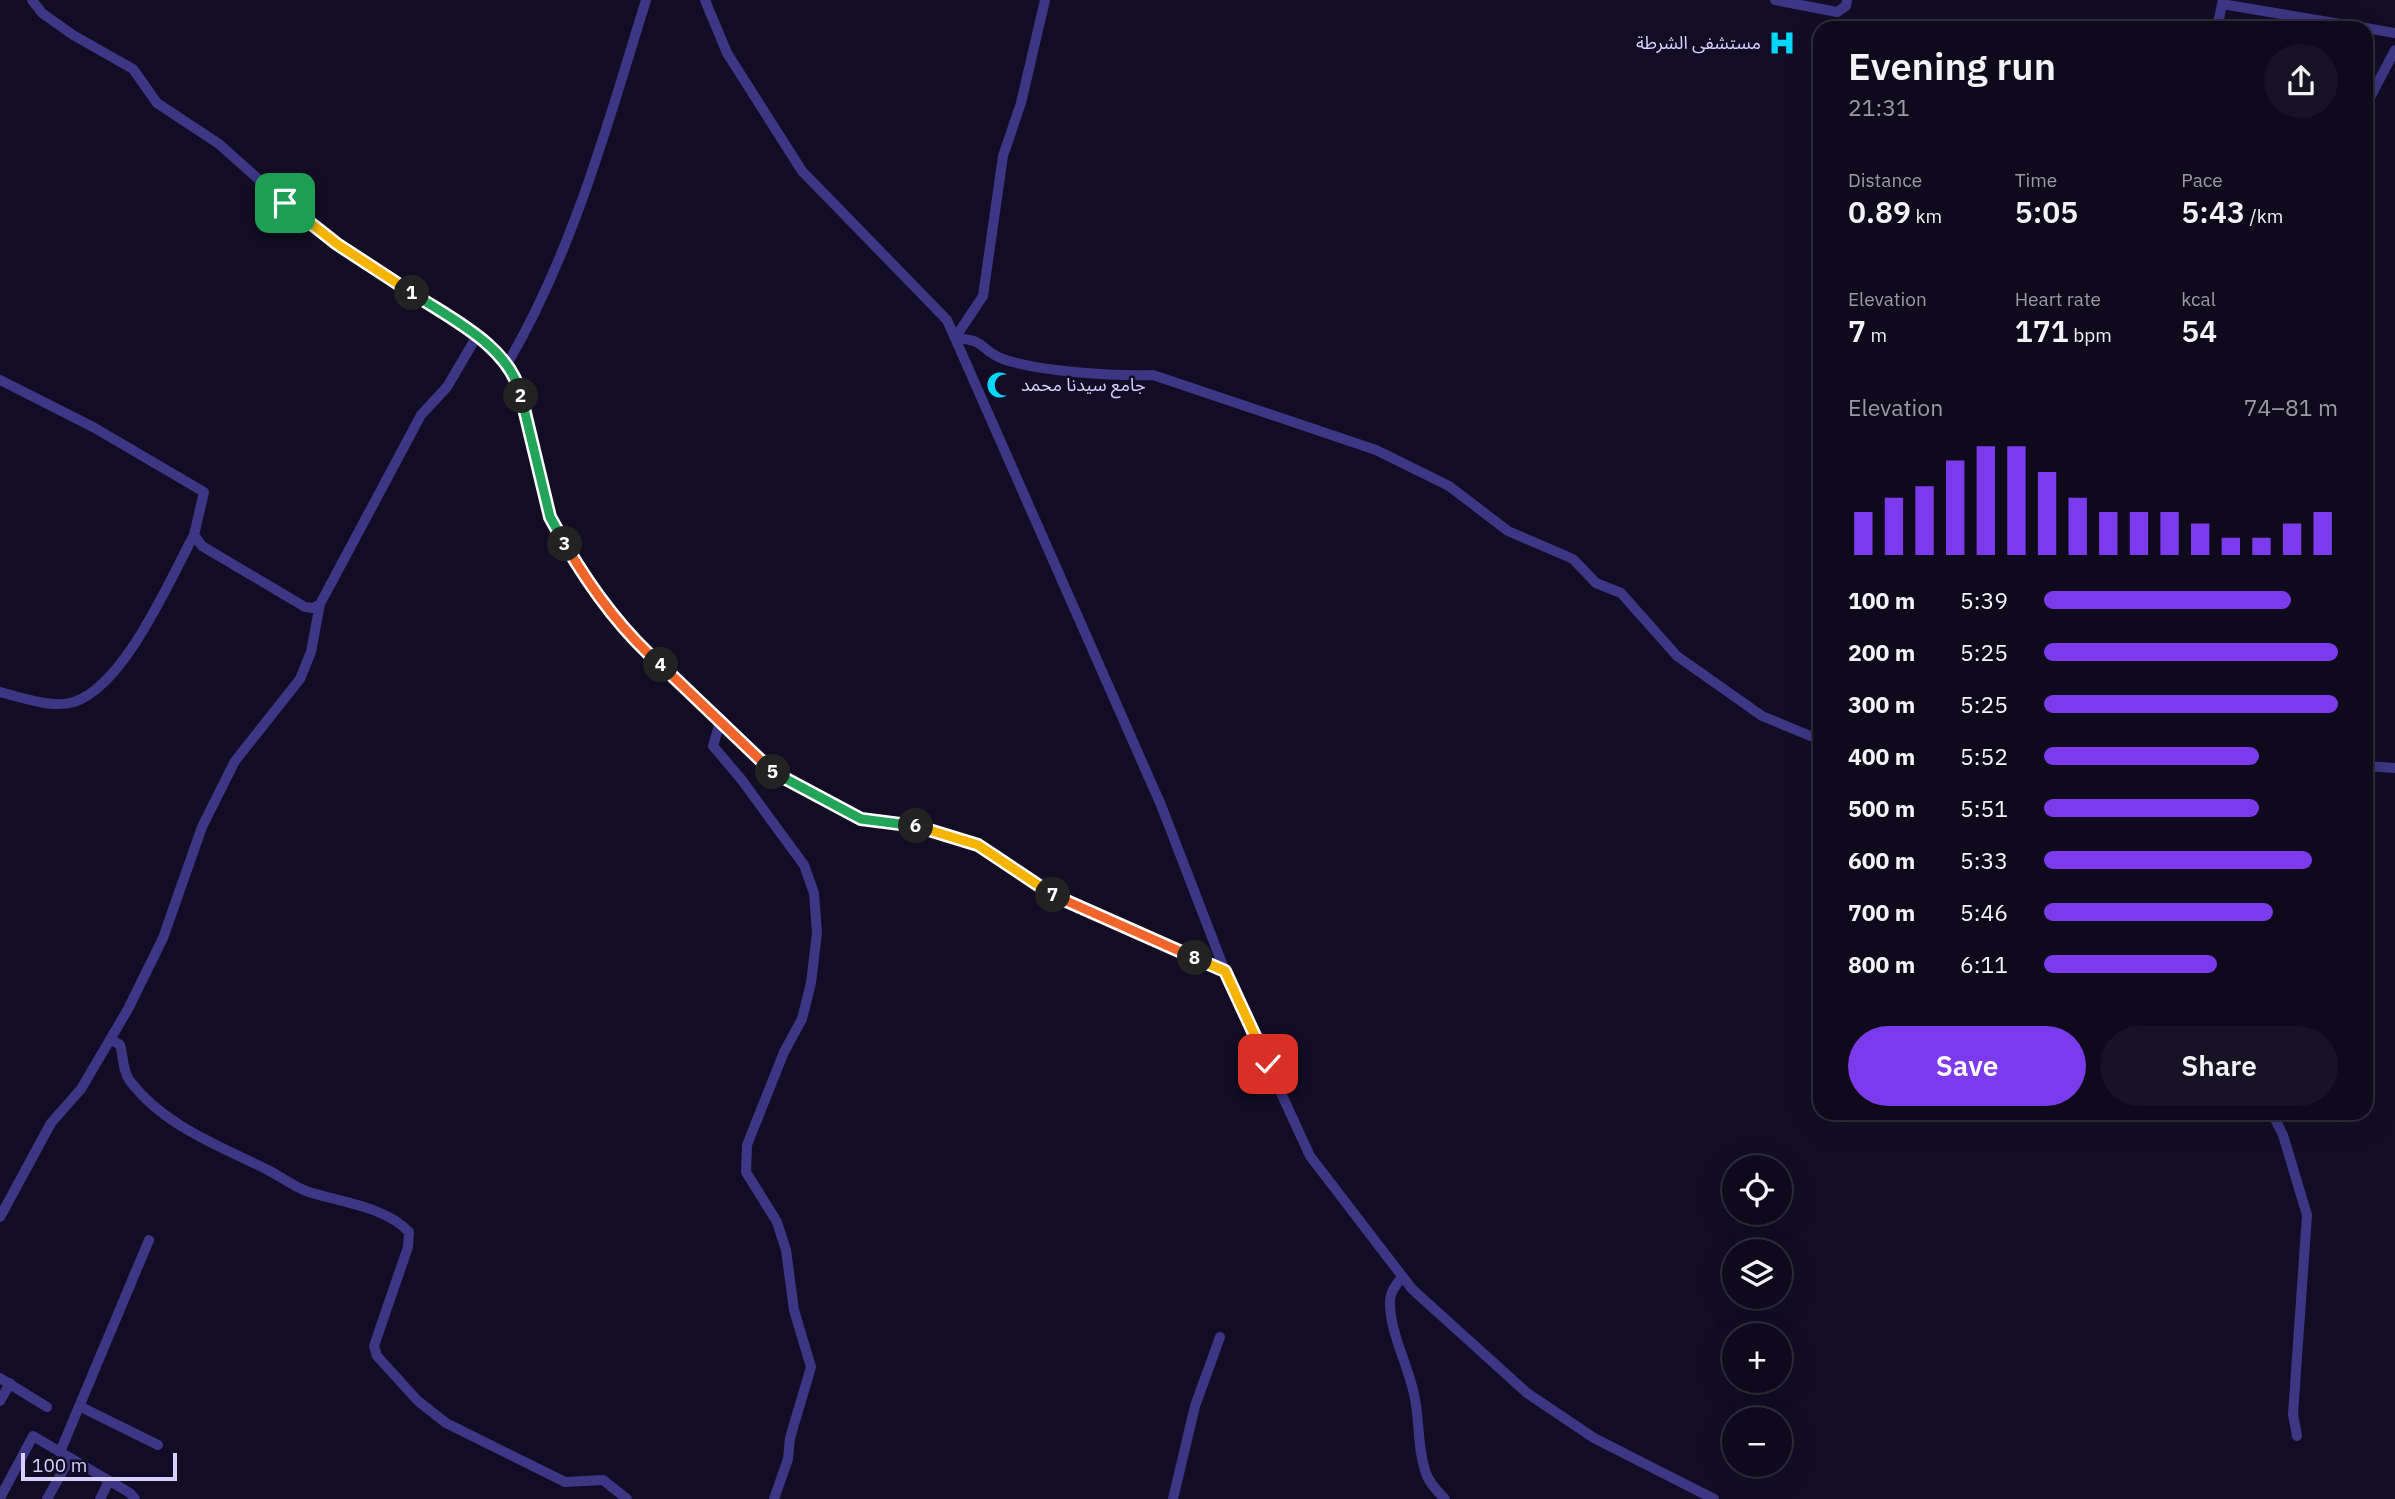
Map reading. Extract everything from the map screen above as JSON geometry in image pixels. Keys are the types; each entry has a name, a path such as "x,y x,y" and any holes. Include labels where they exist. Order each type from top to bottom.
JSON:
{"street":[{"path":"32,0 42,13 73,35 133,69 157,103 219,144 285,203 337,244 489,344 518,382 550,517 578,567 645,651 721,719 776,774 861,819 917,826 978,845 1056,897 1225,971"},
{"path":"506,366 536,315 576,221 646,0"},
{"path":"705,0 727,53 802,171 947,320 1161,805 1225,971 1310,1156 1412,1289 1527,1394 1594,1438 1714,1499"},
{"path":"955,338 984,296 1003,156 1021,103 1045,0"},
{"path":"1775,0 1837,12 1846,6 1847,0"},
{"path":"2219,21 2223,2 2327,21"},
{"path":"2373,29 2395,33"},
{"path":"2373,92 2395,50"},
{"path":"0,1217 51,1123 81,1089 111,1039 163,938 190,856 235,761 300,678 316,633 320,604 421,415 447,387 477,336"},
{"path":"955,338 976,339 1002,358 1118,376 1153,375 1376,450 1449,486 1508,531 1573,559 1596,583 1621,593 1676,656 1762,716 1813,737"},
{"path":"0,380 93,427 204,492 194,535 127,657 97,690 72,702 38,701 0,692"},
{"path":"194,535 202,546 305,607 313,608 320,604"},
{"path":"721,719 713,747 741,779 804,864 814,892 817,933 811,983 802,1019 779,1065 747,1145 746,1172 777,1222 786,1250 794,1310 811,1367 774,1499"},
{"path":"2373,766 2395,768"},
{"path":"111,1039 120,1045 124,1070 130,1081 150,1102 199,1137 305,1191 331,1196 399,1222 409,1232 408,1247 374,1346 377,1356 418,1401 446,1423 545,1474 565,1482 603,1480 627,1499"},
{"path":"2276,1120 2283,1135 2307,1215 2293,1414 2297,1436"},
{"path":"47,1499 65,1455 79,1406 149,1240"},
{"path":"1402,1277 1391,1290 1389,1304 1393,1327 1407,1364 1421,1428 1420,1453 1427,1477 1445,1499"},
{"path":"1173,1499 1195,1406 1220,1337"},
{"path":"0,1401 5,1380 47,1407"},
{"path":"79,1406 158,1445"},
{"path":"0,1498 33,1436 135,1499"},
{"path":"100,1499 109,1481"}],"place":[{"name":"مستشفى الشرطة","path":"1782,43"},
{"name":"جامع سيدنا محمد","path":"1000,385"}],"route":[{"path":"285,203 337,244 489,344 518,382 550,517 578,567 645,651 721,719 776,774 861,819 917,826 978,845 1056,897 1225,971 1268,1064"}]}
